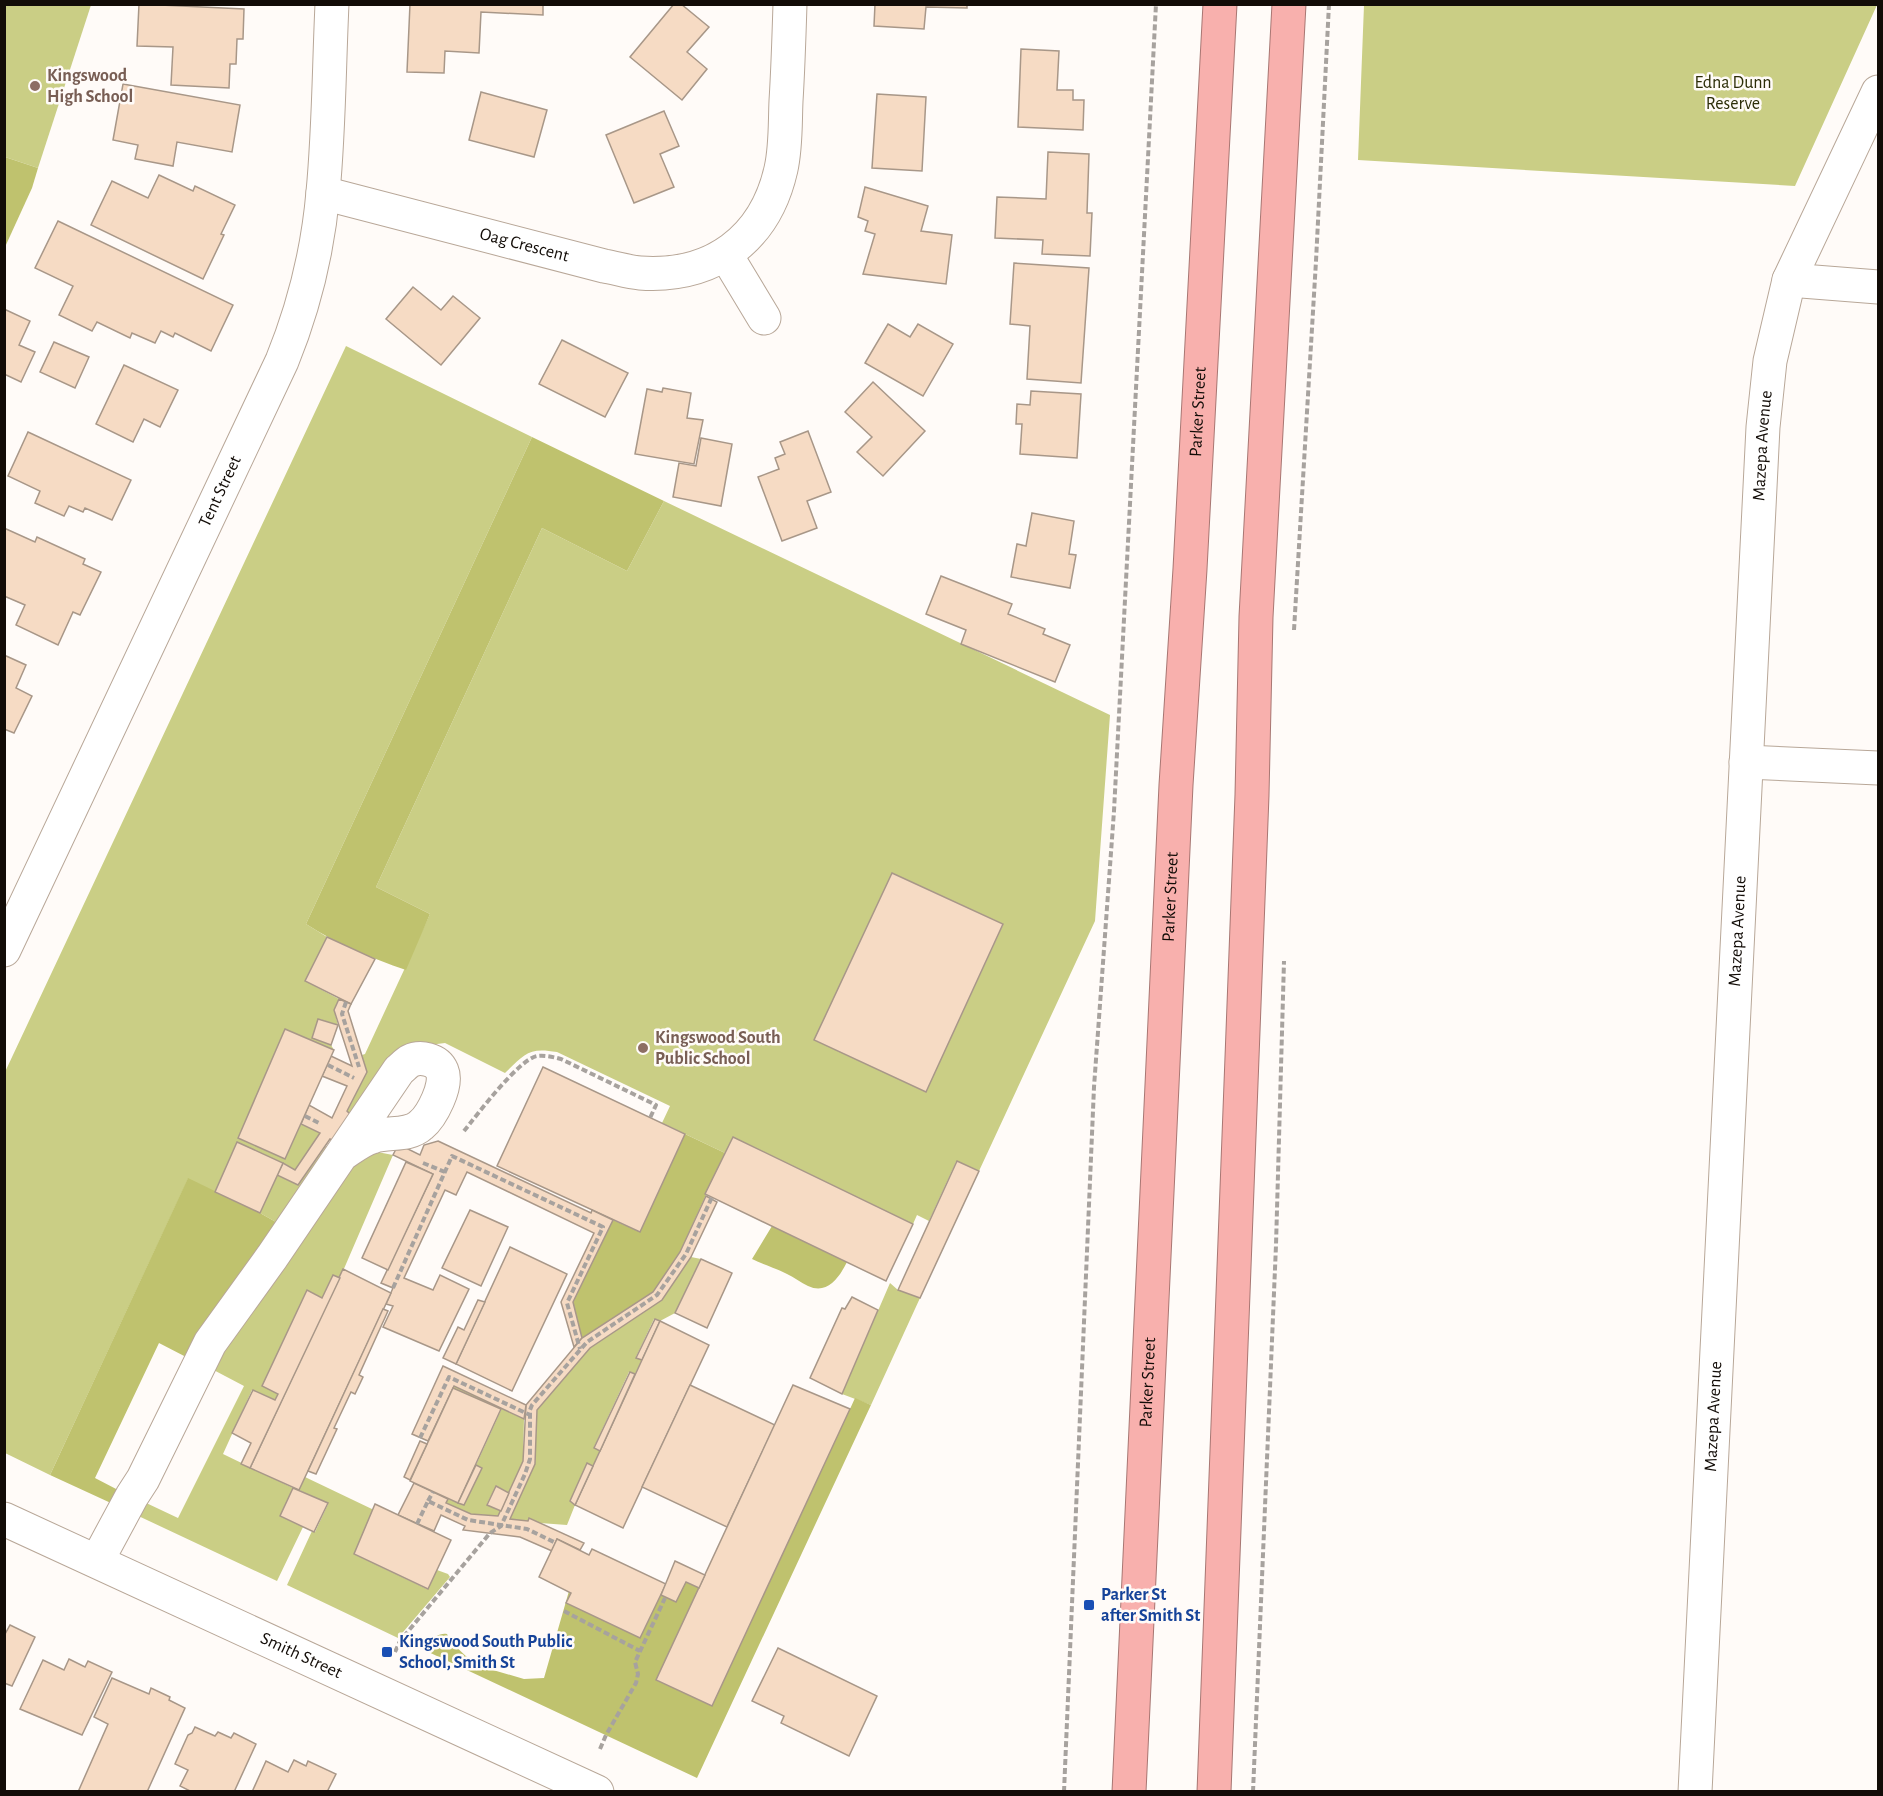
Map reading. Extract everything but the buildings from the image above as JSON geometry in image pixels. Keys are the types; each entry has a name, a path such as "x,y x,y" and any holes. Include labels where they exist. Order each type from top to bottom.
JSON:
{"highway":[{"name":"Parker Street","path":"1129,1791 1176,784 1190,569 1220,4"},
{"path":"1214,1791 1252,795 1256,617 1289,4"}],"street":[{"name":"Tent Street","path":"4,950 282,360 294,330 313,260 323,193 332,4"},
{"name":"Oag Crescent","path":"323,193 604,266 639,273 671,273 697,268 726,255 742,241 760,219 773,195 781,170 785,129 790,4"},
{"name":"Mazepa Avenue","path":"1695,1791 1763,427 1770,361 1789,280 1878,92"},
{"path":"726,255 764,318"},
{"path":"1789,280 1878,287"},
{"path":"1746,762 1878,768"},
{"path":"97,1561 143,1479 210,1343 272,1257 337,1141"},
{"name":"Smith Street","path":"4,1519 597,1791"}],"path":[{"path":"1064,1791 1094,1087 1114,811 1156,4"},
{"path":"1293,636 1329,4"},
{"path":"1253,1791 1276,1245 1284,958"},
{"path":"458,1137 522,1064 536,1056 561,1059 656,1106 650,1118"},
{"path":"328,1065 357,1080"},
{"path":"305,1116 337,1141"},
{"path":"393,1288 452,1156 452,1148"},
{"path":"452,1156 603,1227 567,1303 580,1350"},
{"path":"395,1652 400,1641 490,1533 501,1526 530,1459 532,1405 587,1342 657,1295 686,1254 712,1197"},
{"path":"420,1438 449,1377 530,1415"},
{"path":"417,1524 433,1492"},
{"path":"428,1501 468,1520 527,1529 556,1543"},
{"path":"600,1749 636,1683 638,1674 635,1662 665,1598"},
{"path":"564,1611 640,1651"}],"green space":[{"name":"Edna Dunn Reserve","path":"1364,4 1877,5 1795,186 1358,160"},
{"name":"Kingswood High School","path":"5,5 91,5 38,168 5,157"},
{"path":"5,157 38,168 32,188 5,247"},
{"path":"346,346 532,437 306,924 327,937 305,981 339,999 334,1010 338,1025 319,1019 312,1038 331,1045 334,1050 285,1029 238,1138 285,1159 301,1124 320,1133 295,1170 237,1143 215,1192 188,1179 50,1475 5,1453 5,1072"},
{"path":"532,437 664,501 627,571 542,528 376,887 430,914 406,970 354,950 306,924"},
{"path":"664,501 1110,715 1095,921 979,1171 956,1162 929,1221 917,1215 913,1224 733,1138 725,1153 662,1123 670,1106 557,1052 533,1051 517,1061 505,1073 445,1043 429,1045 350,1114 347,1111 367,1072 362,1055 365,1054 430,914 376,887 542,528 627,571","holes":["892,873 1003,925 926,1092 815,1040"]},
{"path":"685,1134 725,1153 680,1252 653,1292 582,1338 573,1302 613,1220 640,1232"},
{"path":"326,1146 333,1148 283,1226 260,1213 277,1175 298,1185"},
{"path":"372,1151 393,1155 340,1278 333,1275 322,1298 307,1291 263,1384 278,1394 275,1400 252,1390 223,1454 293,1488 280,1516 303,1527 277,1581 132,1513 142,1501 178,1518 244,1386 206,1366 346,1164"},
{"path":"188,1178 283,1226 188,1358 159,1343 95,1478 120,1491 113,1504 50,1475"},
{"path":"772,1226 847,1262 840,1274 827,1287 815,1288 752,1259"},
{"path":"691,1257 701,1259 675,1313 660,1321 654,1319 636,1357 642,1360 635,1374 629,1372 594,1447 600,1451 593,1466 587,1464 570,1501 575,1505 567,1525 540,1523 529,1518 528,1521 510,1519 535,1464 537,1410 590,1348 661,1300"},
{"path":"890,1283 898,1290 920,1298 871,1405 842,1394"},
{"path":"454,1386 524,1419 523,1461 509,1493 496,1486 487,1504 501,1511 498,1516 471,1514 446,1503 448,1499 464,1505 482,1468 476,1465 501,1410 453,1388"},
{"path":"855,1398 871,1405 697,1778 422,1649 436,1636 447,1634 451,1642 469,1659 493,1670 524,1679 544,1678 569,1591 571,1593 567,1603 640,1638 661,1595 676,1602 686,1582 699,1588 850,1409"},
{"path":"305,1477 374,1510 354,1554 427,1589 437,1570 450,1577 398,1638 287,1585 312,1531 315,1532 328,1504 299,1490"}],"place":[{"name":"Kingswood High School","path":"35,86"},
{"name":"Kingswood South Public School","path":"643,1048"},
{"name":"Parker St after Smith St","path":"1089,1605"},
{"name":"Kingswood South Public School, Smith St","path":"387,1652"}]}
